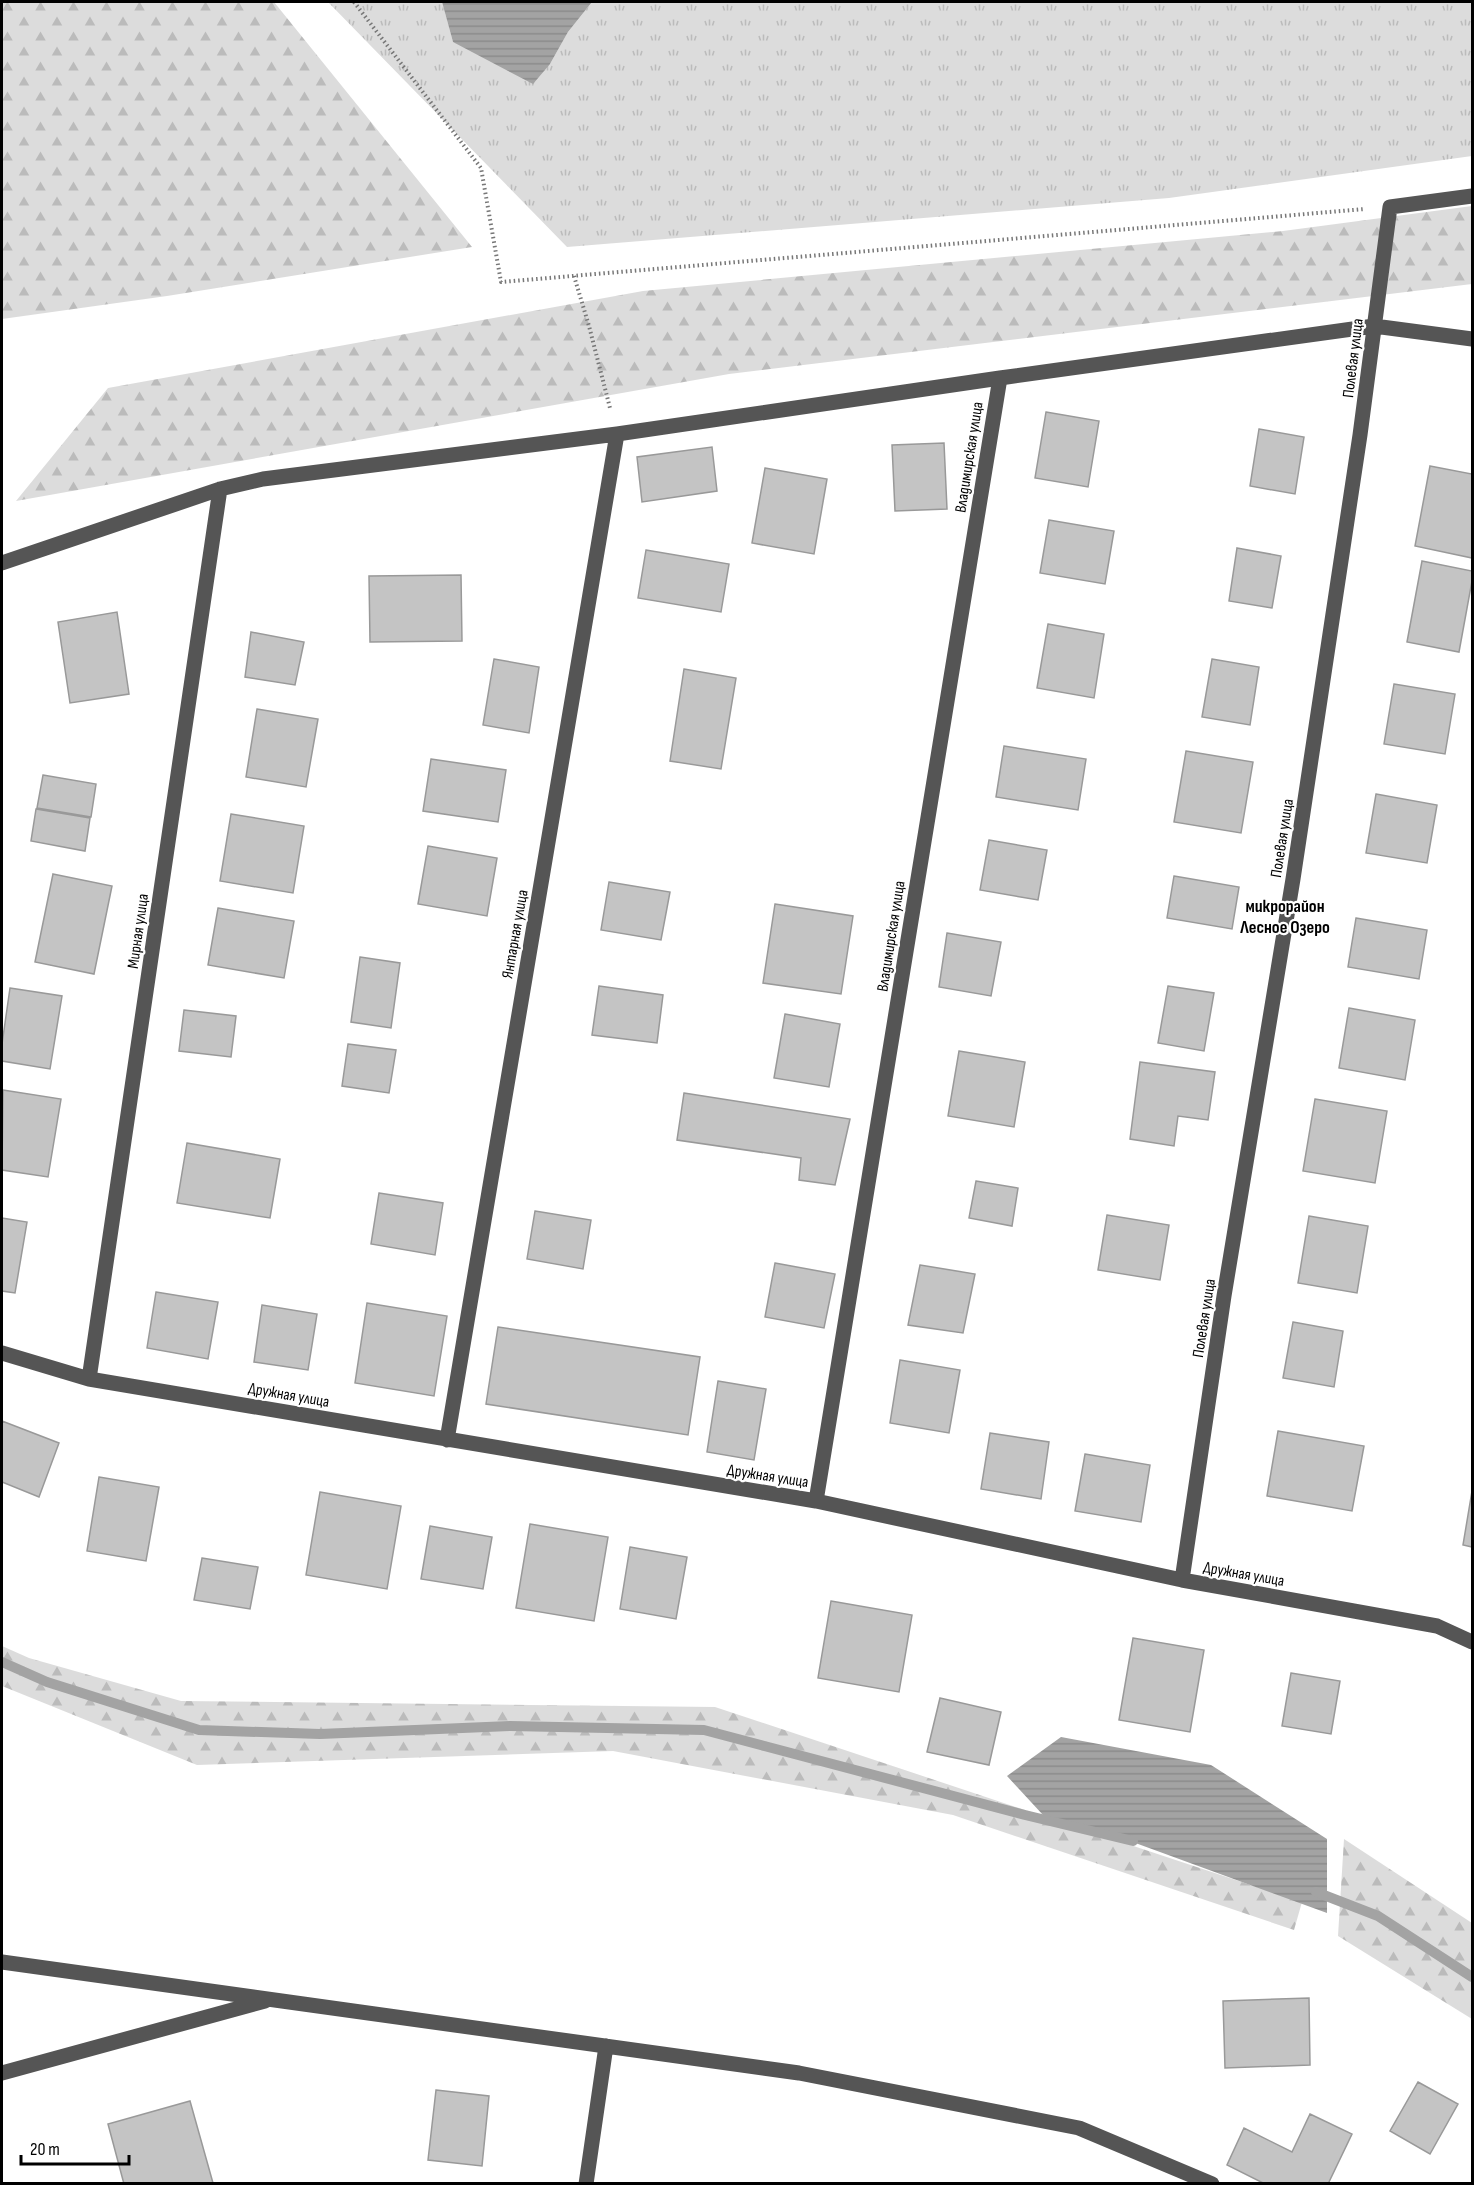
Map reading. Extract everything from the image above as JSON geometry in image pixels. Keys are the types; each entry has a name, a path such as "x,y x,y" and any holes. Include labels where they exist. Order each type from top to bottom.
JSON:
{"street":[{"path":"1390,207 1473,196"},
{"name":"Полевая улица","path":"1182,1580 1224,1296 1293,879 1360,435 1390,207"},
{"path":"2,563 220,489 263,479 616,434 1374,326 1473,339"},
{"name":"Владимирская улица","path":"816,1501 1000,378"},
{"name":"Янтарная улица","path":"447,1440 616,434"},
{"name":"Мирная улица","path":"89,1379 220,489"},
{"name":"Дружная улица","path":"2,1353 89,1379 816,1501 1182,1580 1437,1626 1473,1642"},
{"path":"2,1962 799,2073 1079,2128 1212,2184"},
{"path":"2,2073 271,2000"},
{"path":"586,2184 606,2046"}],"path":[{"path":"354,2 481,168 501,282 1390,207"},
{"path":"574,276 616,434"}],"green space":[{"path":"2,2 274,2 472,247 167,296 2,319"},
{"path":"328,2 442,2 453,42 550,64 568,32 592,2 1472,2 1472,156 1169,198 567,247"},
{"path":"1472,206 1472,284 729,374 16,501 108,388 643,291 1283,231"},
{"path":"2,1646 29,1658 181,1701 715,1707 1302,1902 1294,1930 953,1815 613,1751 197,1765 2,1686"},
{"path":"1344,1839 1472,1923 1472,2019 1338,1936"}],"shaded area":[{"path":"442,2 592,2 568,32 550,64 533,84 453,42"},
{"path":"1061,1737 1211,1765 1327,1839 1327,1913 1119,1837 1043,1815 1007,1776"}],"building":[{"path":"1046,412 1099,421 1088,487 1035,478"},
{"path":"1259,429 1304,437 1295,494 1250,486"},
{"path":"944,443 947,509 895,511 892,445"},
{"path":"712,447 717,491 642,502 637,457"},
{"path":"1430,466 1472,474 1472,558 1415,546"},
{"path":"765,468 827,479 814,554 752,543"},
{"path":"1049,520 1114,531 1105,584 1040,573"},
{"path":"1237,548 1281,556 1272,608 1229,601"},
{"path":"646,550 729,564 721,612 638,598"},
{"path":"1422,561 1472,571 1459,652 1407,642"},
{"path":"461,575 462,641 370,642 369,576"},
{"path":"117,612 129,694 70,703 58,622"},
{"path":"1048,624 1104,634 1094,698 1037,688"},
{"path":"251,632 304,642 295,685 245,677"},
{"path":"494,659 539,667 529,733 483,725"},
{"path":"1212,659 1259,667 1250,725 1202,717"},
{"path":"684,669 736,678 721,769 670,761"},
{"path":"1394,684 1455,694 1445,754 1384,744"},
{"path":"257,709 318,719 306,787 246,777"},
{"path":"1004,746 1086,759 1078,810 996,797"},
{"path":"1186,751 1253,762 1241,833 1174,822"},
{"path":"431,759 506,770 498,822 423,811"},
{"path":"43,775 96,784 91,817 37,808"},
{"path":"1376,794 1437,805 1427,863 1366,853"},
{"path":"36,809 90,818 85,851 31,841"},
{"path":"231,814 304,826 293,893 220,881"},
{"path":"989,840 1047,850 1038,900 980,890"},
{"path":"428,846 497,858 487,916 418,904"},
{"path":"53,874 112,886 94,974 35,962"},
{"path":"1174,876 1239,887 1232,929 1167,918"},
{"path":"609,882 670,892 661,940 601,930"},
{"path":"775,904 853,916 841,994 763,983"},
{"path":"218,908 294,921 284,978 208,965"},
{"path":"1356,918 1427,930 1419,979 1348,967"},
{"path":"947,933 1001,942 991,996 939,987"},
{"path":"360,957 400,963 391,1028 351,1022"},
{"path":"599,986 663,995 657,1043 592,1035"},
{"path":"1168,986 1214,993 1204,1051 1158,1043"},
{"path":"10,988 62,996 50,1069 2,1061 2,1044"},
{"path":"1349,1008 1415,1020 1405,1080 1339,1068"},
{"path":"184,1010 236,1016 231,1057 179,1051"},
{"path":"785,1014 840,1024 829,1087 774,1078"},
{"path":"348,1044 396,1050 389,1093 342,1086"},
{"path":"959,1051 1025,1062 1014,1127 948,1116"},
{"path":"1140,1062 1215,1072 1208,1120 1178,1116 1174,1146 1130,1139"},
{"path":"3,1090 61,1099 48,1177 2,1170"},
{"path":"684,1093 850,1119 835,1185 799,1180 801,1158 677,1140"},
{"path":"1315,1099 1387,1111 1375,1183 1303,1171"},
{"path":"187,1143 280,1159 270,1218 177,1203"},
{"path":"976,1181 1018,1188 1012,1226 969,1218"},
{"path":"379,1193 443,1203 435,1255 371,1244"},
{"path":"535,1211 591,1220 583,1269 527,1259"},
{"path":"1107,1215 1169,1225 1160,1280 1098,1270"},
{"path":"1309,1216 1368,1226 1357,1293 1298,1283"},
{"path":"2,1218 27,1222 15,1293 2,1291"},
{"path":"775,1263 835,1274 824,1328 765,1317"},
{"path":"920,1265 975,1274 963,1333 908,1325"},
{"path":"156,1292 218,1302 208,1359 147,1348"},
{"path":"367,1303 447,1316 434,1396 355,1383"},
{"path":"262,1305 317,1314 308,1370 254,1362"},
{"path":"1293,1322 1343,1331 1334,1387 1283,1378"},
{"path":"498,1327 700,1357 688,1435 486,1404"},
{"path":"900,1360 960,1370 949,1433 890,1423"},
{"path":"718,1381 766,1389 754,1460 707,1452"},
{"path":"2,1421 59,1443 39,1497 2,1482"},
{"path":"1278,1431 1364,1446 1352,1511 1267,1496"},
{"path":"990,1433 1049,1442 1041,1499 981,1489"},
{"path":"1085,1454 1150,1465 1141,1522 1075,1511"},
{"path":"99,1477 159,1487 146,1561 87,1551"},
{"path":"1472,1491 1472,1547 1463,1545"},
{"path":"320,1492 401,1506 387,1589 306,1575"},
{"path":"530,1524 608,1537 594,1621 516,1608"},
{"path":"430,1526 492,1537 483,1589 421,1579"},
{"path":"630,1547 687,1557 676,1619 620,1609"},
{"path":"202,1558 258,1567 250,1609 194,1600"},
{"path":"831,1601 912,1615 899,1692 818,1678"},
{"path":"1133,1638 1204,1650 1190,1732 1119,1720"},
{"path":"1291,1673 1340,1681 1331,1734 1282,1726"},
{"path":"940,1698 1001,1712 989,1765 927,1752"},
{"path":"1309,1998 1310,2065 1225,2068 1223,2001"},
{"path":"1418,2082 1458,2104 1430,2154 1390,2131"},
{"path":"436,2090 489,2096 482,2166 428,2160"},
{"path":"190,2101 213,2183 124,2184 108,2124"},
{"path":"1310,2114 1352,2134 1328,2184 1265,2184 1227,2165 1244,2128 1292,2152"}],"waterway":[{"path":"2,1662 47,1682 199,1730 320,1734 510,1726 704,1730 1025,1815 1133,1841"},
{"path":"1316,1892 1378,1916 1472,1977"}],"district":[{"name":"микрорайон Лесное Озеро","path":"1285,916"}]}
